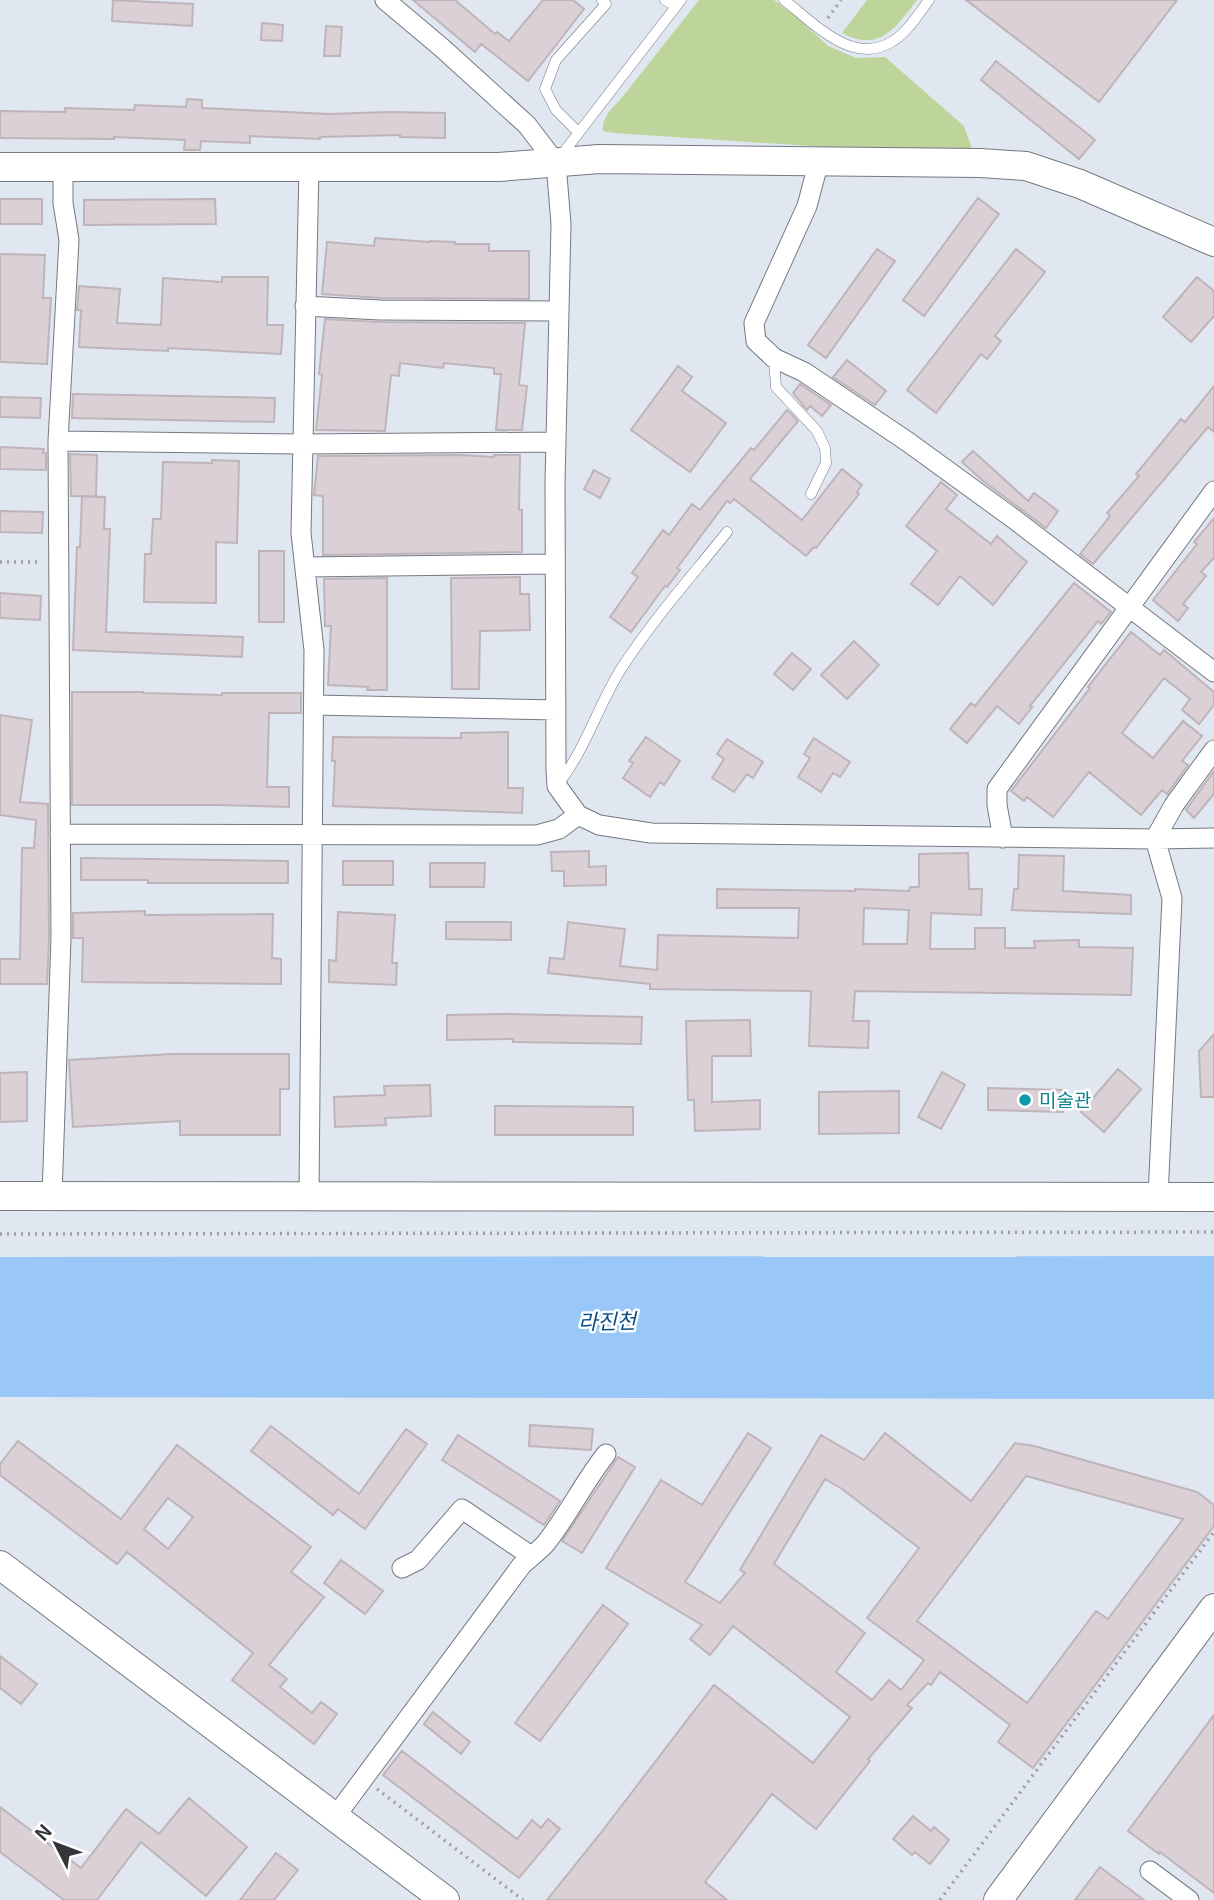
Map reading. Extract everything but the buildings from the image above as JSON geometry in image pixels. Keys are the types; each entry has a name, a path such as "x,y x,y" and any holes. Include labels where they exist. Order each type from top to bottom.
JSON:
{"street":[{"path":"385,0 527,125 556,163 561,224 555,564 557,786 578,815 598,825 651,833 1214,838"},
{"path":"0,167 499,167 599,159 980,163 1026,166 1080,184 1214,242"},
{"path":"819,161 807,206 754,323 756,341 774,358 804,372 908,442 1214,672"},
{"path":"52,1196 61,938 58,441 69,240 63,167"},
{"path":"309,167 301,533 314,650 309,1196"},
{"path":"305,306 380,310 559,311"},
{"path":"58,441 302,444 556,442"},
{"path":"1003,838 997,789 1214,491"},
{"path":"305,567 555,564"},
{"path":"314,705 556,710"},
{"path":"1158,1197 1172,898 1155,839 1174,805 1214,750"},
{"path":"60,834 537,835 559,830 578,815"},
{"path":"0,1196 1214,1197"},
{"path":"335,1817 521,1566 543,1546 566,1516 606,1454"},
{"path":"402,1568 418,1560 462,1509 531,1556"},
{"path":"0,1565 445,1900"},
{"path":"998,1900 1214,1608"},
{"path":"1150,1871 1189,1900"}],"lane":[{"path":"579,132 556,110 545,89 556,60 606,4 602,0"},
{"path":"556,163 678,3 665,0"},
{"path":"784,0 838,42 856,49 873,49 892,42 903,33 929,0"},
{"path":"774,358 776,387 817,431 825,448 826,463 811,494"},
{"path":"557,786 574,764 620,671 727,532"}],"path":[{"path":"821,28 842,0"},
{"path":"0,562 59,562"},
{"path":"0,1234 1214,1232"},
{"path":"940,1900 1214,1532"},
{"path":"363,1779 523,1900"}],"green space":[{"path":"699,0 774,0 828,46 856,58 885,57 964,126 972,149 948,155 603,131 608,114"},
{"path":"867,0 917,0 894,28 877,38 867,40 842,33"}],"water":[{"name":"라진천","path":"1214,1256 1214,1399 0,1397 0,1257"}],"place":[{"name":"미술관","path":"1025,1100"}]}
